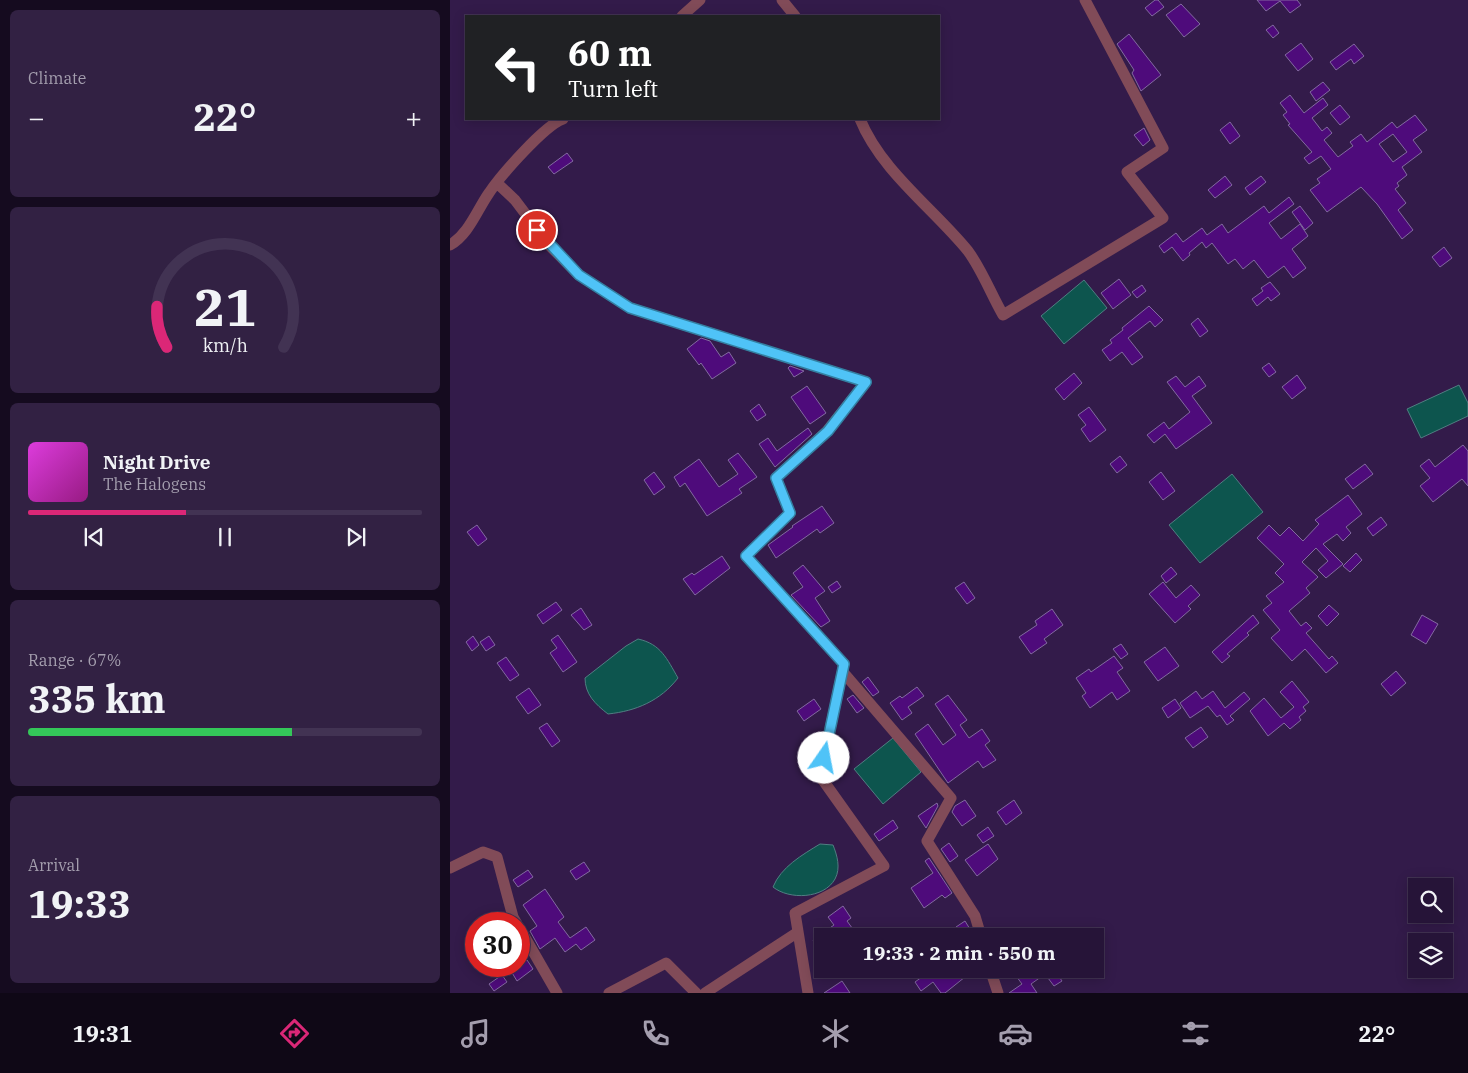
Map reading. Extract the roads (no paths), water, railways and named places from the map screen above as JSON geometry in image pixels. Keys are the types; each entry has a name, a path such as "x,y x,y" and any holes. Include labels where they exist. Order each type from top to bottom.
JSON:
{"street":[{"path":"683,15 700,0"},
{"path":"782,0 794,15"},
{"path":"860,120 865,132 912,193 968,252 1003,315 1163,218 1127,172 1163,148 1085,0"},
{"path":"450,245 460,239 497,183 556,121 560,120"},
{"path":"497,183 514,200 549,245 579,275 630,308 866,382 828,431 776,478 790,513 746,556 844,664 820,776 884,866 796,913 808,993"},
{"path":"843,672 951,798 928,841 975,916 979,928"},
{"path":"450,868 482,852 497,857 512,912"},
{"path":"705,993 798,932"},
{"path":"530,946 557,993"},
{"path":"609,993 666,963 696,993"},
{"path":"993,978 998,993"}]}
